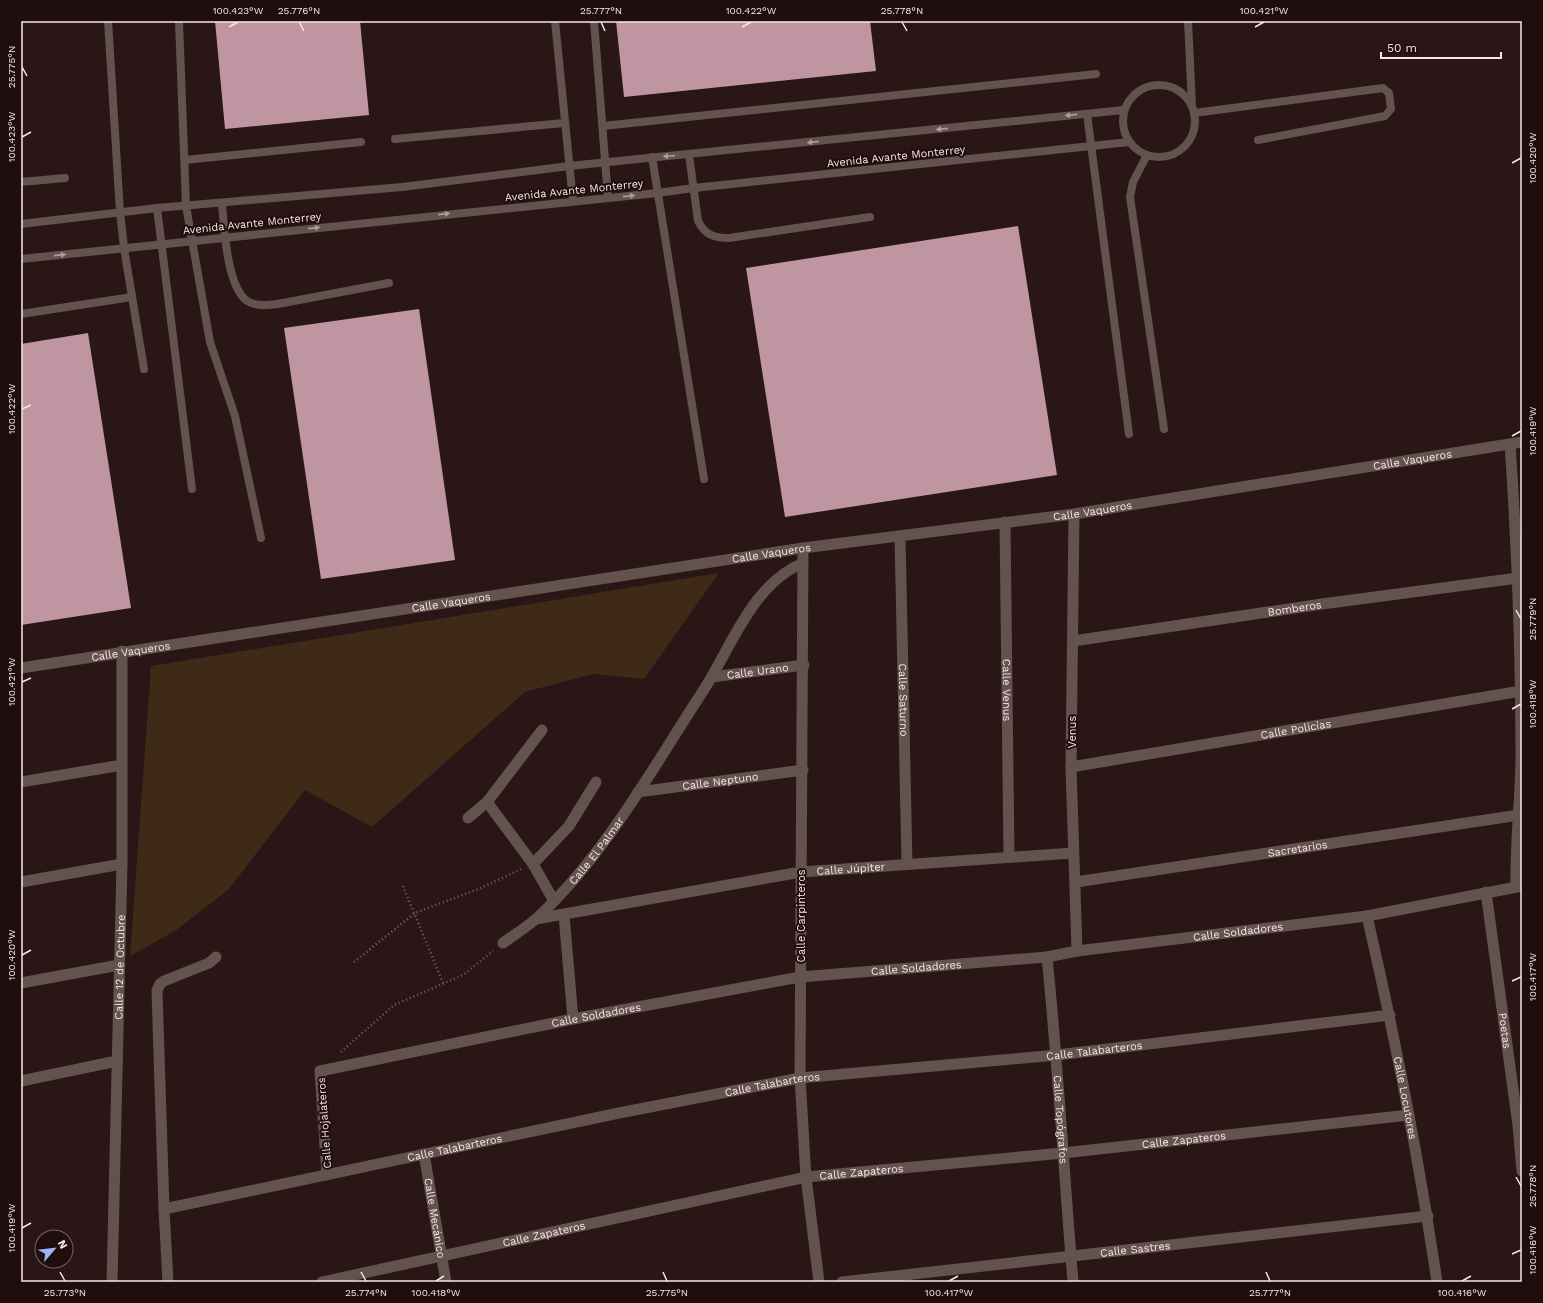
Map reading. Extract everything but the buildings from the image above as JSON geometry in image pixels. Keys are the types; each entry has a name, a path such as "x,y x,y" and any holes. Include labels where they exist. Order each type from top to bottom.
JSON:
{"street":[{"name":"Calle Vaqueros","path":"21,668 122,651 803,548 1074,514 1522,442"},
{"name":"Calle Soldadores","path":"320,1071 573,1019 800,977 1047,957 1077,951 1367,916 1519,886 1519,815 1522,755 1521,646 1518,578 1520,551 1510,444"},
{"name":"Venus","path":"1074,514 1071,767 1073,853 1076,882 1077,951"},
{"name":"Calle Venus","path":"1005,522 1009,857"},
{"name":"Calle Saturno","path":"900,536 907,864"},
{"name":"Calle Carpinteros","path":"803,548 804,665 800,1078 806,1177 819,1282"},
{"name":"Calle El Palmar","path":"503,943 536,919 581,872 608,837 638,792 712,677 724,653 756,603 780,577 790,569 803,564"},
{"name":"Bomberos","path":"1072,641 1322,604 1518,578"},
{"name":"Calle 12 de Octubre","path":"112,1282 122,864 122,651"},
{"name":"Calle Urano","path":"712,677 804,665"},
{"name":"Calle Policías","path":"1071,767 1521,691"},
{"path":"468,818 487,802 542,730"},
{"path":"21,782 122,765"},
{"name":"Calle Neptuno","path":"638,792 803,770"},
{"path":"533,864 569,826 596,782"},
{"path":"487,802 533,864 554,900"},
{"name":"Sacretarios","path":"1076,882 1519,815"},
{"name":"Calle Júpiter","path":"536,919 801,872 1073,853"},
{"path":"21,882 122,864"},
{"name":"Poetas","path":"1486,892 1520,1124 1522,1171"},
{"path":"564,915 573,1019"},
{"name":"Calle Locutores","path":"1367,916 1390,1015 1428,1216 1437,1282"},
{"path":"168,1282 164,1209 157,991 164,981 209,963 216,957"},
{"name":"Calle Topógrafos","path":"1047,957 1057,1055 1062,1153 1073,1282"},
{"path":"21,983 119,965"},
{"name":"Calle Talabarteros","path":"164,1209 619,1113 800,1078 1057,1055 1390,1015"},
{"path":"21,1081 117,1061"},
{"name":"Calle Hojalateros","path":"320,1071 327,1175"},
{"name":"Calle Zapateros","path":"322,1282 806,1177 1062,1153 1409,1115"},
{"name":"Calle Mecánico","path":"424,1154 446,1282"},
{"name":"Calle Sastres","path":"842,1282 1428,1216"}],"lane":[{"path":"108,21 120,212 124,248 144,369"},
{"path":"179,21 186,206 210,342 235,416 260,538"},
{"path":"555,21 573,201"},
{"path":"594,21 608,198"},
{"path":"1188,21 1195,124 1193,135 1179,152 1169,156 1158,157 1147,155 1137,150 1130,142 1123,127 1124,110 1129,100 1136,92 1157,84 1178,90 1187,97 1193,110"},
{"path":"602,126 1096,74"},
{"path":"1193,110 1383,88 1389,93 1391,109 1385,116 1258,140"},
{"name":"Avenida Avante Monterrey","path":"21,224 157,208 402,187 652,157 689,155 1124,110"},
{"path":"1087,114 1090,147 1129,434"},
{"path":"395,139 564,123"},
{"path":"185,160 361,142"},
{"name":"Avenida Avante Monterrey","path":"21,259 225,236 657,193 1130,142"},
{"path":"689,155 696,207 702,228 709,234 719,238 729,238 870,218"},
{"path":"1147,155 1133,182 1130,197 1164,429"},
{"path":"652,157 704,479"},
{"path":"21,182 65,178"},
{"path":"222,203 225,236 236,287 241,296 250,302 268,305 283,303 388,282"},
{"path":"157,208 160,244 192,489"},
{"path":"21,314 132,297"}],"path":[{"path":"354,962 414,913 481,888 533,864"},
{"path":"403,886 444,983"},
{"path":"337,1056 394,1004 463,975 503,943"}],"shaded area":[{"path":"719,573 644,679 593,674 525,692 372,827 305,790 229,889 175,931 130,956 151,666"}]}
